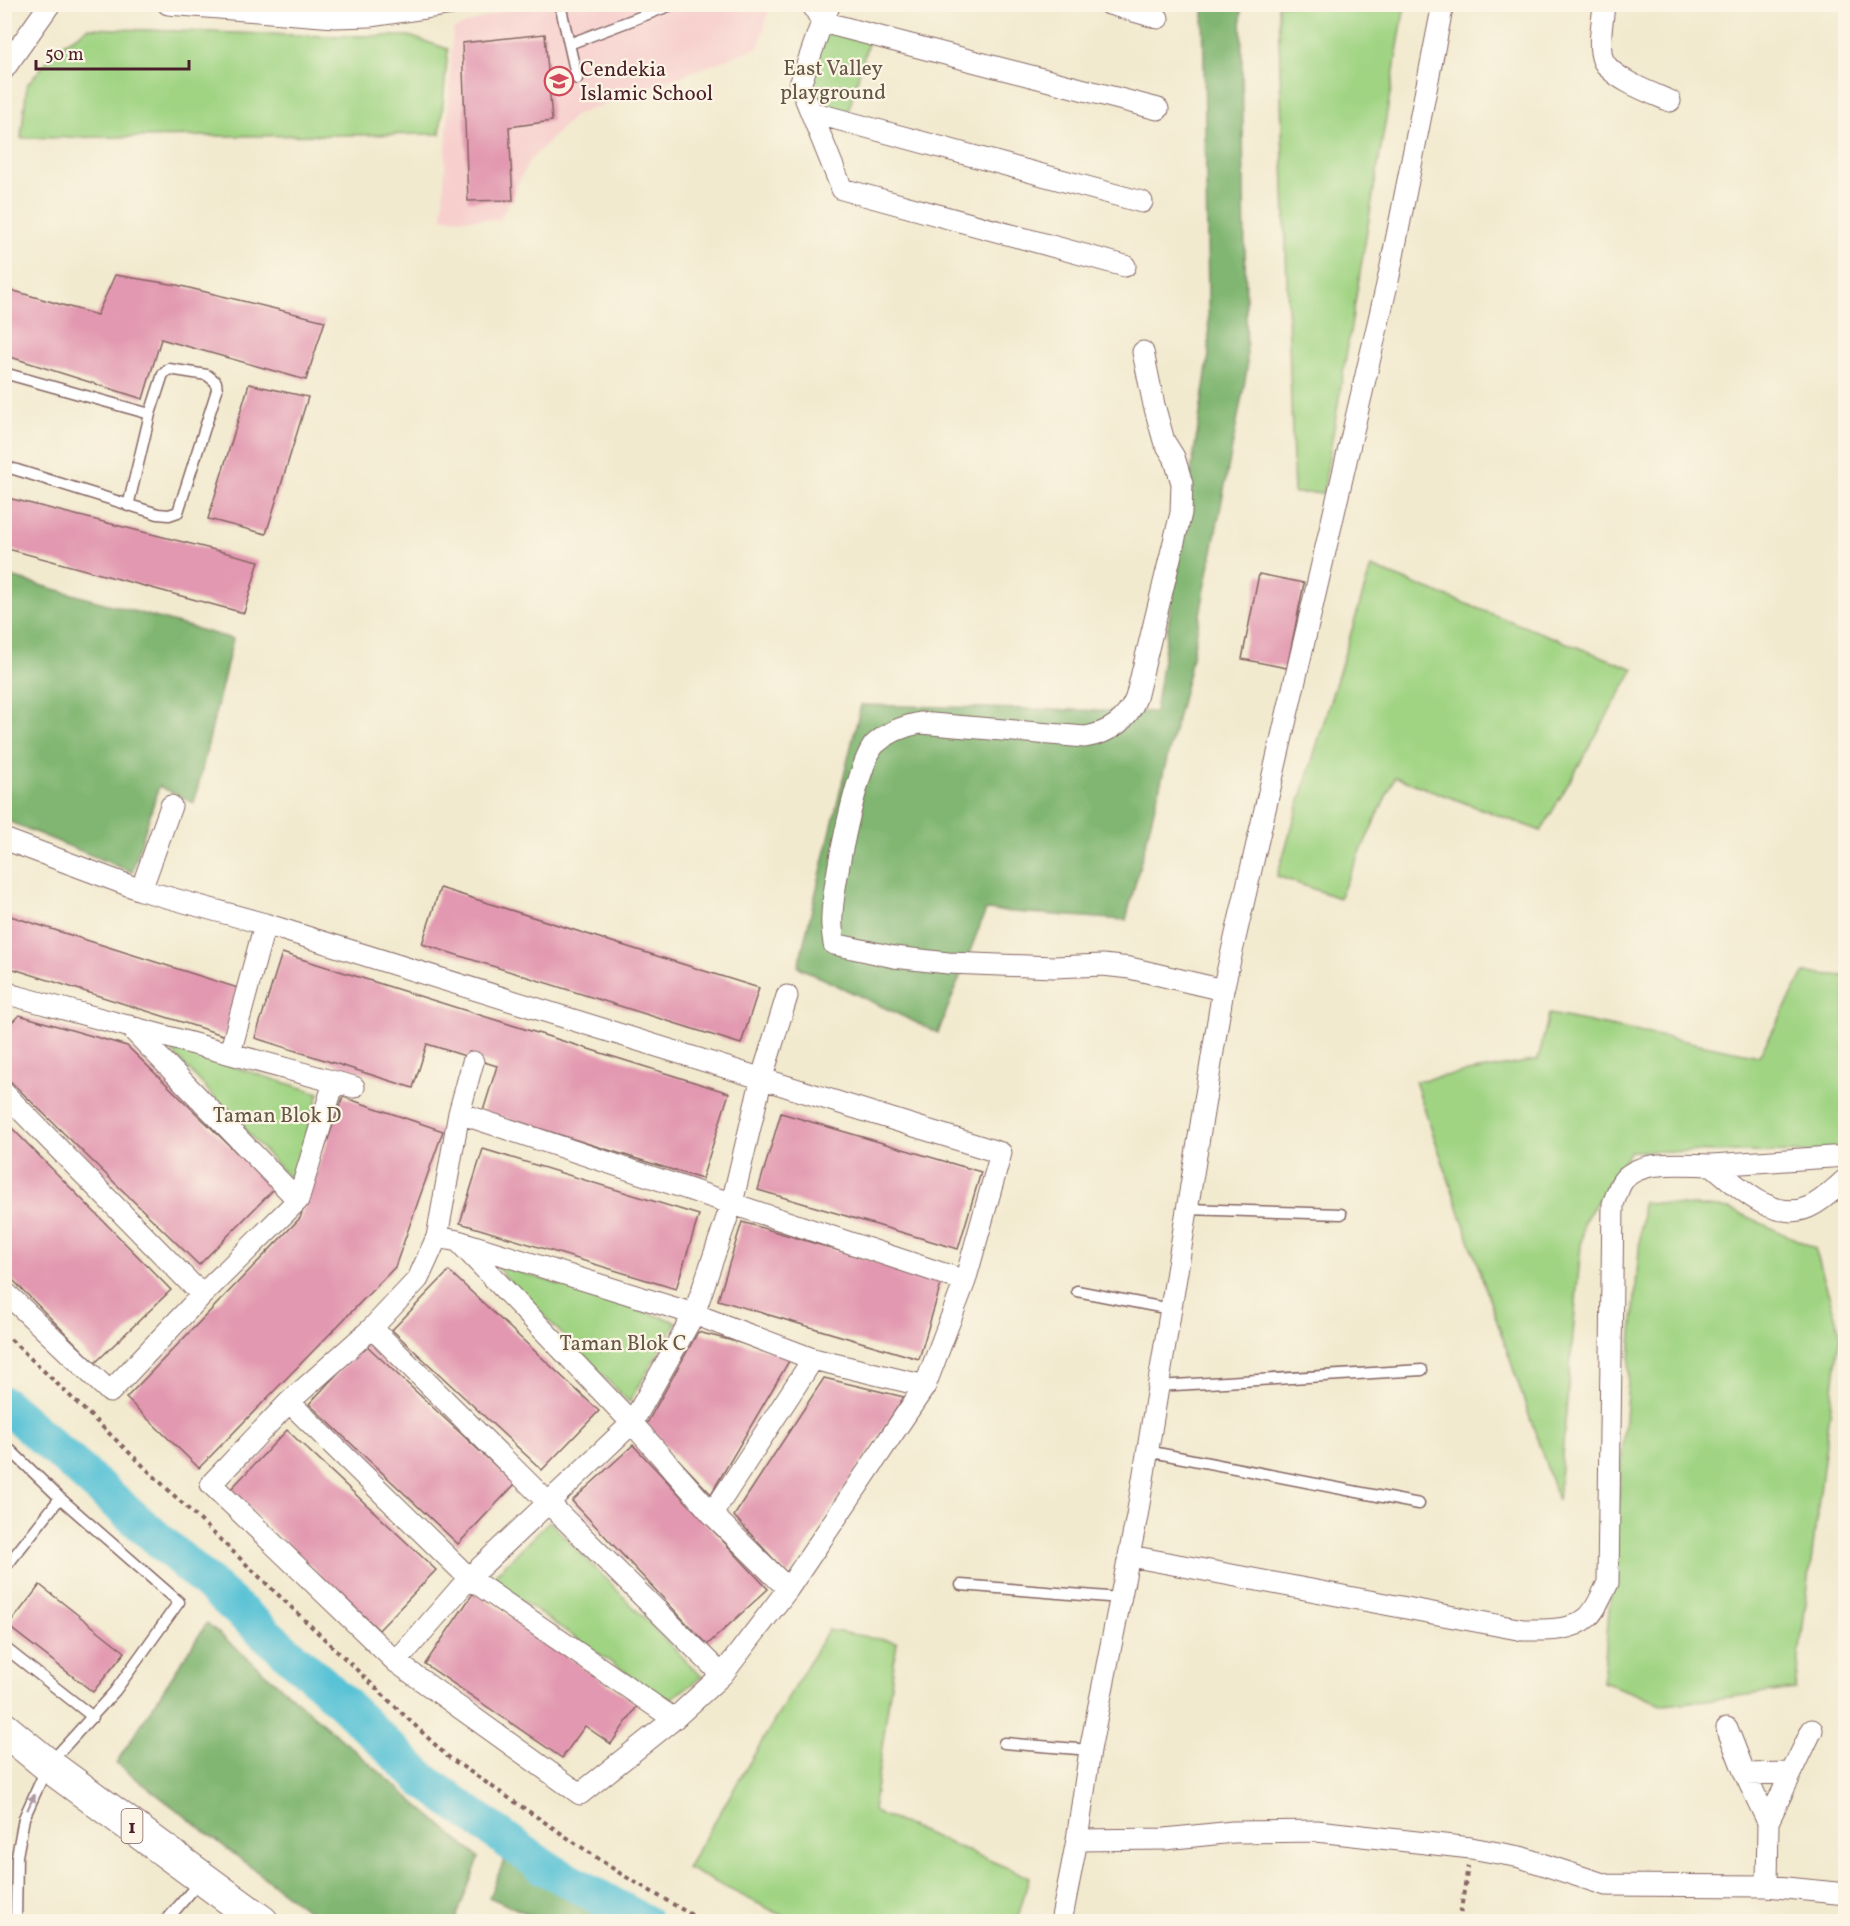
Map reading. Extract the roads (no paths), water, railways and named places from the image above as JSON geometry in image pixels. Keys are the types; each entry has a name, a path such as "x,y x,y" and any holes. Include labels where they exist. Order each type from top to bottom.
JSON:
{"highway":[{"name":"1","path":"4,1729 48,1765 262,1922"}],"street":[{"path":"4,69 51,4"},
{"path":"168,4 335,17 381,15 452,4"},
{"path":"1109,4 1158,18"},
{"path":"1061,1922 1077,1840 1090,1750 1130,1556 1223,990 1389,276 1443,4"},
{"path":"1604,4 1601,46 1603,59 1611,72 1670,101"},
{"path":"1125,266 842,189 800,85 822,10 1158,109"},
{"path":"811,112 1142,202"},
{"path":"1143,352 1164,441 1174,457 1182,483 1181,513 1131,711 1112,728 1099,735 1085,737 920,723 905,726 874,745 867,758 848,822 837,871 831,918 834,944 894,957 948,963 1054,967 1103,965 1130,968 1223,990"},
{"path":"141,890 171,806"},
{"path":"4,838 141,890 265,924 1001,1153 965,1281 925,1386 788,1589 722,1675 674,1719 580,1794 396,1662 211,1484 289,1402 372,1328 418,1279 437,1237 459,1113 473,1062"},
{"path":"230,1053 265,924"},
{"path":"4,1291 110,1392 202,1295 298,1200 344,1085 129,1026 7,996"},
{"path":"396,1662 469,1578 632,1423 694,1314 732,1203 762,1077 787,996"},
{"path":"129,1026 298,1200"},
{"path":"4,1092 202,1295"},
{"path":"459,1113 965,1281"},
{"path":"1130,1556 1522,1630 1572,1625 1588,1616 1608,1583 1613,1204 1623,1181 1632,1173 1654,1165 1712,1165 1845,1156"},
{"path":"1712,1165 1769,1208 1786,1212 1811,1207 1845,1179"},
{"path":"437,1237 458,1241 694,1314 813,1359 925,1386"},
{"path":"458,1241 632,1423 712,1514 788,1589"},
{"path":"372,1328 722,1675"},
{"path":"712,1514 813,1359"},
{"path":"289,1402 469,1578 674,1719"},
{"path":"1727,1728 1745,1774 1768,1822"},
{"path":"1767,1886 1768,1822 1812,1730"},
{"path":"1745,1774 1791,1773"},
{"path":"1077,1840 1165,1839 1233,1832 1317,1831 1471,1848 1520,1857 1606,1886 1767,1886 1845,1894"}],"lane":[{"path":"560,4 577,79"},
{"path":"568,44 674,4"},
{"path":"4,466 128,506 158,514 169,515 178,512 218,390 216,382 207,375 169,369 163,374 150,414 128,506"},
{"path":"4,373 150,414"},
{"path":"1187,1209 1341,1214"},
{"path":"1077,1291 1170,1309"},
{"path":"1158,1386 1422,1370"},
{"path":"4,1444 60,1498 179,1602 116,1691 48,1765 24,1818 17,1856 16,1922"},
{"path":"1147,1451 1419,1504"},
{"path":"4,1569 60,1498"},
{"path":"961,1585 1120,1598"},
{"path":"4,1647 93,1716"},
{"path":"1004,1743 1090,1750"},
{"path":"165,1922 203,1878"}],"waterway":[{"path":"4,1404 323,1684 423,1780 544,1867 644,1922"}],"place":[{"name":"Cendekia Islamic School","path":"559,81"}],"park label":[{"name":"East Valley playground","path":"833,80"},
{"name":"Taman Blok D","path":"277,1115"},
{"name":"Taman Blok C","path":"623,1343"}]}
